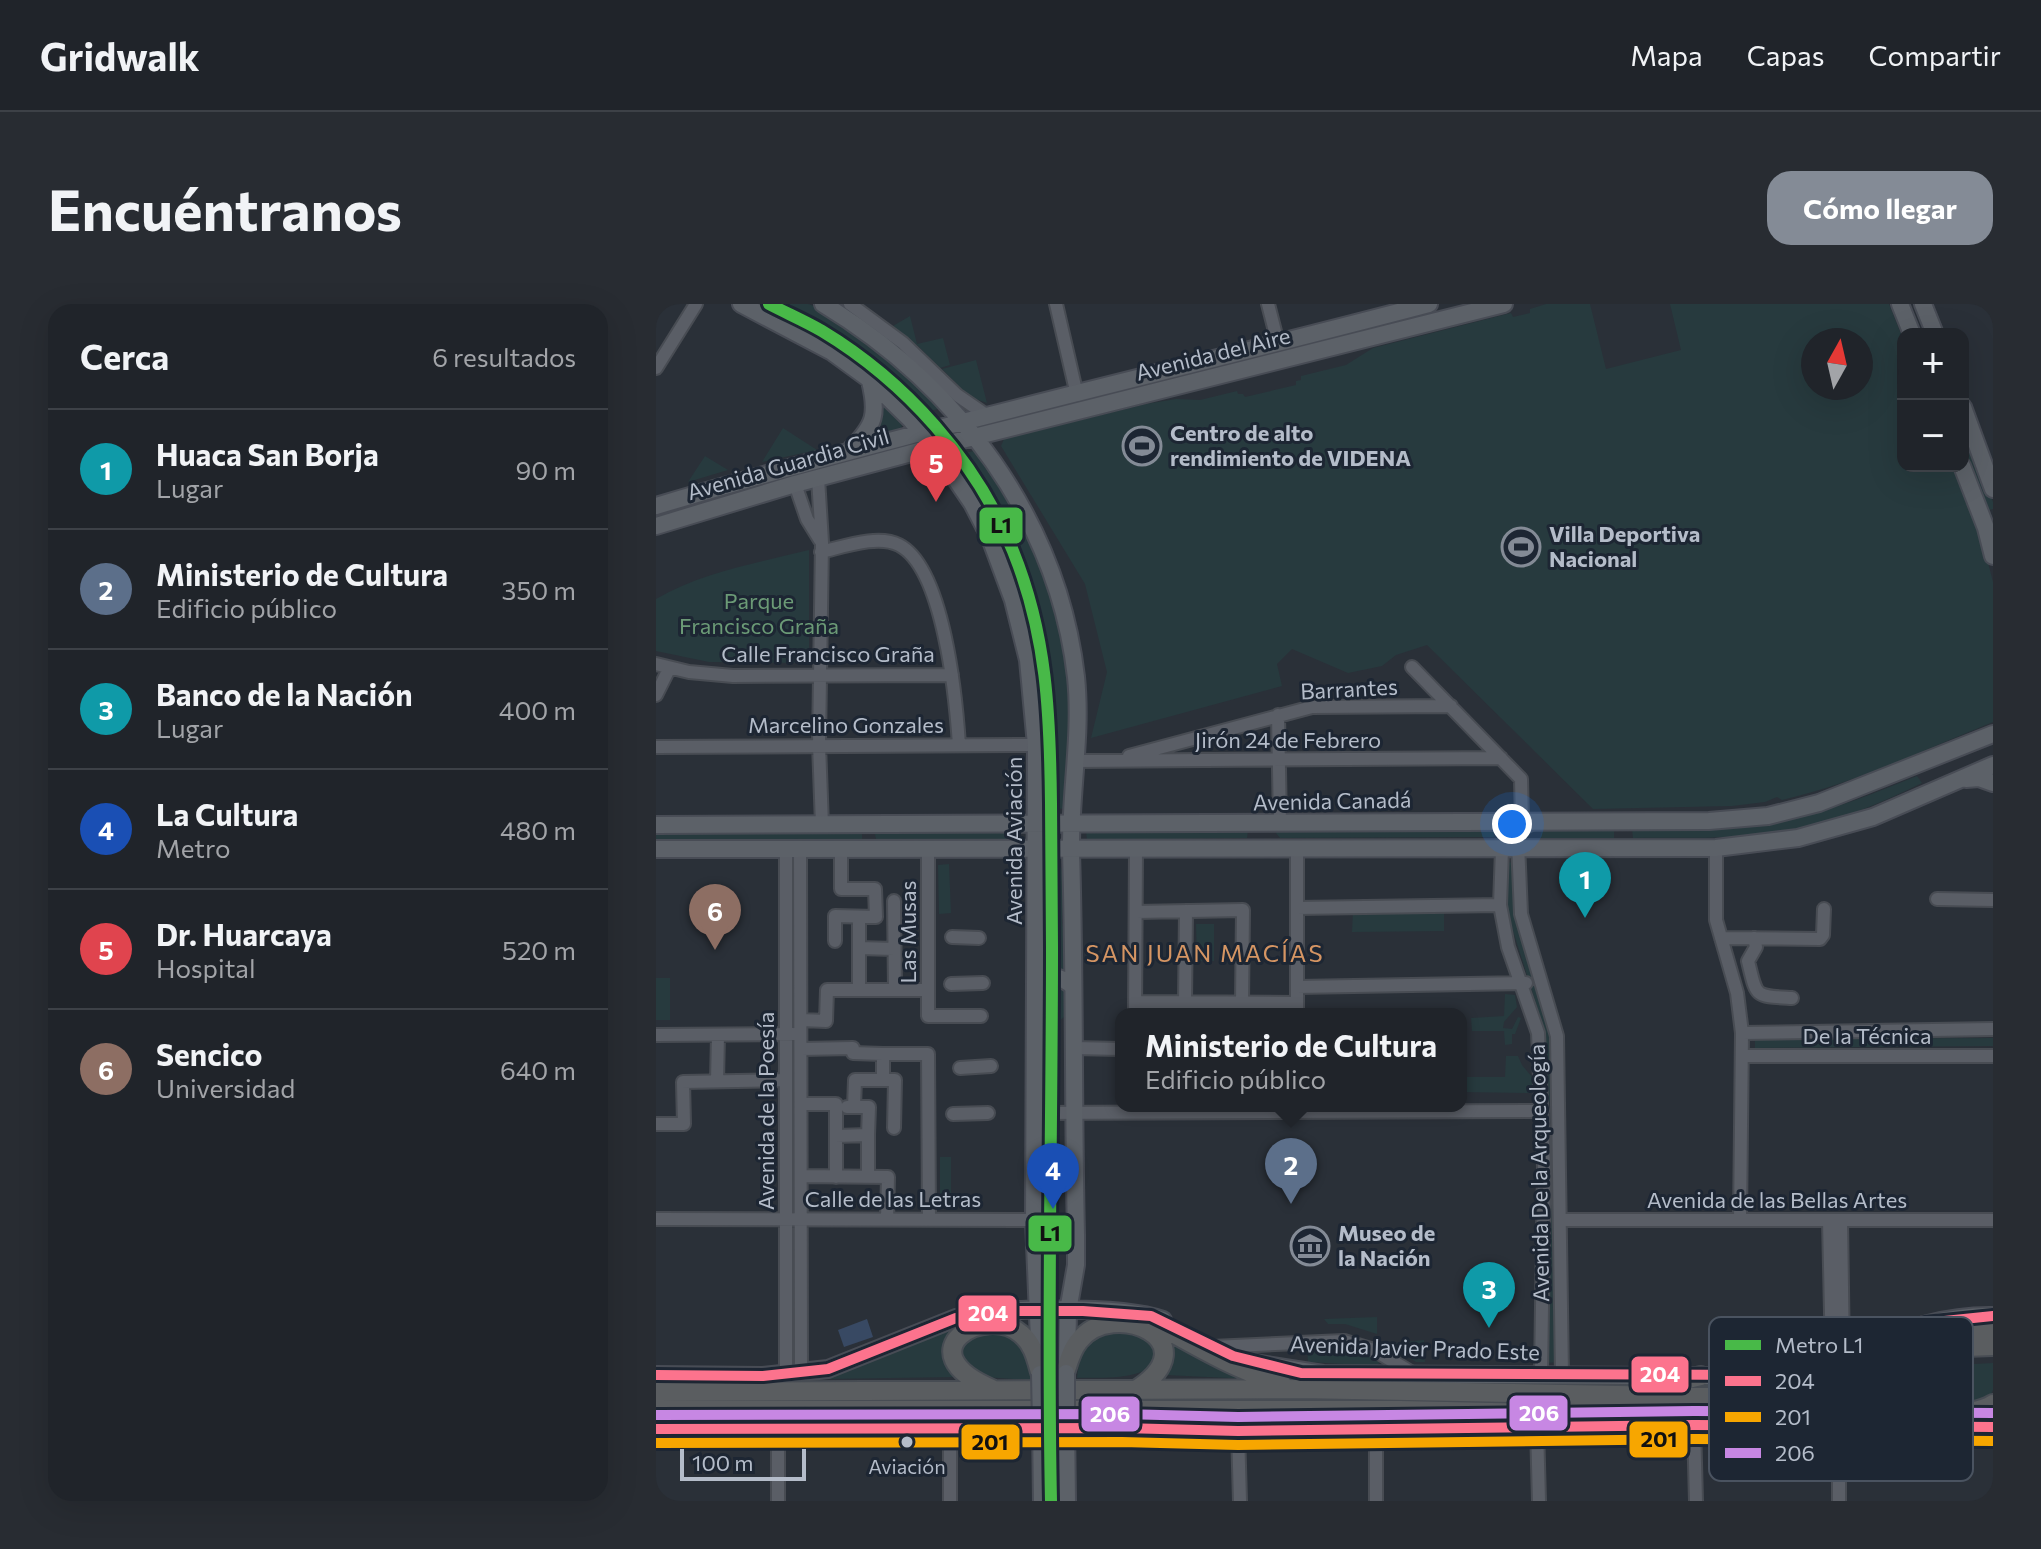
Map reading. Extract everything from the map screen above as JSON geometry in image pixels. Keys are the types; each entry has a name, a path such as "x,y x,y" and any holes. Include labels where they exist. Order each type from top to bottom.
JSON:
{"highway":[{"path":"1132,1313 1229,1364 1300,1389"},
{"path":"1066,1372 1079,1341 1094,1329 1121,1323 1142,1326 1160,1340 1163,1361 1152,1380 1134,1391"},
{"path":"998,1392 969,1379 954,1362 955,1342 970,1328 999,1325 1015,1330 1030,1344 1040,1373"},
{"name":"Avenida Javier Prado Este","path":"1973,1332 1993,1331"},
{"path":"1973,1345 1993,1346"},
{"path":"1457,1392 1473,1387 1667,1384 1701,1376"},
{"path":"656,1377 823,1383 880,1392"},
{"name":"Avenida Javier Prado Este","path":"656,1392 1300,1389 1709,1397"},
{"path":"1973,1411 1981,1411 1993,1404"},
{"path":"1535,1420 1709,1409"},
{"path":"656,1410 1400,1410 1535,1420 1687,1425"},
{"path":"656,1422 796,1420 865,1410"},
{"path":"1122,1428 1372,1416 1400,1410"}],"main road":[{"name":"Avenida Aviación","path":"741,304 832,352 869,379 934,447 972,503 1006,578 1028,660 1036,745 1034,1220 1042,1501"},
{"path":"823,304 881,343 909,367 976,437 1030,523 1061,600 1076,678 1077,734 1071,849 1076,1265 1068,1311 1067,1501"},
{"name":"Avenida del Aire","path":"934,447 976,437 1278,343 1429,304"},
{"name":"Avenida del Aire","path":"921,431 1077,395 1124,391 1384,334 1480,307 1504,304"},
{"path":"1900,304 1910,328"},
{"path":"1923,304 1933,328"},
{"path":"1380,317 1384,334"},
{"path":"848,453 873,422 875,404 869,379"},
{"path":"1969,423 1993,489"},
{"name":"Avenida Guardia Civil","path":"656,506 921,431"},
{"name":"Avenida Guardia Civil","path":"656,526 795,484 934,447"},
{"path":"1965,472 1989,526 1993,556"},
{"path":"734,483 739,500"},
{"name":"Avenida Canadá","path":"656,849 1297,848 1518,833 1627,821 1709,821 1768,816 1819,803 1993,734"},
{"name":"Avenida Canadá","path":"656,825 1496,822 1518,833 1627,848 1716,848 1798,838 1873,817 1993,765"},
{"path":"1914,767 1927,775 1928,794"},
{"path":"1965,779 1979,778 1993,783"},
{"path":"1627,821 1619,836 1627,848"},
{"path":"1243,824 1249,826 1256,836 1246,848"},
{"path":"1277,824 1270,837 1277,848"},
{"path":"863,825 870,834 865,849"},
{"path":"1035,988 1051,977 1060,978 1073,987"},
{"name":"Avenida Javier Prado Este","path":"656,1377 794,1373 837,1366 956,1318 977,1313 1038,1311 1132,1313 1162,1320 1212,1347 1254,1363 1301,1373 1709,1376"},
{"name":"Avenida Javier Prado Este","path":"1973,1318 1993,1316"},
{"path":"656,1429 1066,1426 1238,1431 1535,1420"},
{"path":"1687,1425 1709,1425"},
{"path":"1973,1427 1993,1427"}],"street":[{"path":"656,368 696,304"},
{"path":"850,304 903,343 957,395 986,415"},
{"path":"1056,304 1077,395"},
{"path":"1268,304 1278,343"},
{"path":"818,478 822,825"},
{"path":"795,484 821,547"},
{"path":"821,547 873,541 898,544 911,554 929,579 952,675 959,745"},
{"name":"Calle Francisco Graña","path":"656,664 669,669 733,676 952,675"},
{"path":"1412,667 1521,779 1518,833"},
{"path":"656,695 669,669"},
{"name":"Barrantes","path":"1111,761 1312,707 1451,706"},
{"path":"1277,824 1280,760 1278,715"},
{"name":"Marcelino Gonzales","path":"656,747 1036,745"},
{"name":"Jirón 24 de Febrero","path":"1074,761 1501,758"},
{"name":"Avenida De la Arqueología","path":"1518,833 1500,905 1503,926 1538,1033 1545,1193 1541,1376"},
{"name":"Avenida De la Arqueología","path":"1518,833 1521,914 1557,1036 1562,1376"},
{"path":"1136,850 1135,1008 1185,1002 1297,1008 1297,848"},
{"path":"1716,848 1716,920 1737,993 1742,1033 1740,1220"},
{"name":"Avenida de la Poesía","path":"793,849 801,1020 801,1284 794,1373"},
{"name":"Avenida de la Poesía","path":"793,849 786,1034 786,1284 794,1373"},
{"path":"835,941 835,916 876,917 875,889 841,889 841,849"},
{"name":"Las Musas","path":"928,849 928,1016 981,1016"},
{"path":"1937,899 1993,900"},
{"path":"894,901 895,990"},
{"path":"1297,908 1500,905"},
{"path":"1721,938 1820,939 1823,935 1824,909"},
{"path":"1136,912 1243,910 1242,1003"},
{"path":"1185,1002 1186,911"},
{"path":"859,917 859,989"},
{"path":"952,937 979,938"},
{"path":"1754,938 1756,947 1748,961 1755,989 1759,995 1792,998"},
{"path":"859,948 894,949"},
{"path":"1297,987 1541,981"},
{"path":"951,984 983,983"},
{"path":"801,1020 826,1021 827,990 928,990"},
{"name":"De la Técnica","path":"1742,1033 1993,1029"},
{"path":"656,1035 801,1034"},
{"path":"717,1081 718,1035"},
{"path":"801,1049 853,1048 853,1053 928,1054 929,1220"},
{"path":"1073,1048 1115,1049"},
{"path":"883,1054 883,1080"},
{"name":"De la Técnica","path":"1742,1056 1993,1056"},
{"path":"960,1068 991,1066"},
{"path":"656,1124 684,1124 683,1082 786,1080"},
{"path":"854,1107 855,1080 895,1080 894,1128"},
{"path":"801,1104 869,1107 868,1177"},
{"path":"836,1107 836,1177"},
{"path":"1467,1110 1542,1111"},
{"path":"1035,1113 1130,1112"},
{"path":"953,1114 988,1113"},
{"path":"836,1136 868,1135"},
{"path":"801,1176 891,1177 887,1219"},
{"name":"Calle de las Letras","path":"656,1219 1034,1220"},
{"name":"Avenida de las Bellas Artes","path":"1560,1220 1993,1220"},
{"path":"1835,1220 1836,1317"},
{"path":"786,1284 801,1284"},
{"path":"1542,1319 1549,1322 1561,1318"},
{"path":"1212,1347 1344,1341 1374,1350 1414,1374"},
{"path":"1535,1420 1539,1501"},
{"path":"1687,1425 1696,1501"},
{"path":"1376,1428 1376,1501"},
{"path":"778,1429 778,1501"},
{"path":"950,1429 950,1501"},
{"path":"1238,1431 1240,1501"}],"green space":[{"path":"757,304 808,304 820,309 878,350 915,383 938,409 916,414 832,343"},
{"name":"Villa Deportiva Nacional","path":"1546,304 1590,304 1606,369 1681,350 1670,304 1889,304 1899,328 1897,472 1957,472 1969,508 1977,519 1993,582 1993,722 1863,775 1782,800 1777,797 1765,802 1732,806 1593,809 1427,645 1396,655 1382,666 1348,673 1292,649 1277,664 1282,686 1091,738 1107,672 1085,584 1001,446 1004,439 1146,404 1176,399 1200,400 1237,391 1245,397 1296,385 1301,376 1346,365 1373,348 1511,313 1513,317 1530,313 1530,309"},
{"path":"910,316 917,344 943,338 950,365 940,368 893,326"},
{"path":"976,360 987,403 970,397 942,369"},
{"path":"880,399 900,418 902,426 899,431 871,440"},
{"path":"783,428 817,450 762,462"},
{"path":"1969,442 1993,502 1993,509 1989,510 1969,462"},
{"path":"974,451 985,466 994,470 1029,537 1059,620 1069,713 1065,809 1049,808 1049,762 1042,753 1035,667 950,456"},
{"path":"705,456 728,470 688,482"},
{"name":"Parque Francisco Graña","path":"809,550 809,660 806,663 709,662 656,651 656,599 711,575"},
{"path":"1917,776 1922,783 1851,814 1806,827 1742,836 1633,838 1632,829 1734,825 1794,818 1841,805"},
{"path":"1493,828 1494,837 1280,838 1276,833 1280,829"},
{"path":"874,829 1018,831 1019,840 876,839"},
{"path":"1614,829 1614,838 1540,838 1542,830"},
{"path":"1248,830 1247,838 1087,840 1086,831"},
{"path":"862,831 862,840 656,840 656,832"},
{"path":"1508,862 1513,863 1513,904 1551,1034 1554,1102 1549,1102 1539,1013 1506,909"},
{"path":"949,864 951,913 939,914 938,865"},
{"path":"1060,866 1065,880 1062,922 1067,1015 1060,1020"},
{"path":"1353,911 1444,911 1444,931 1352,932"},
{"path":"1196,924 1214,924 1214,961 1197,961"},
{"path":"656,978 670,978 670,1020 656,1020"},
{"path":"1505,994 1515,995 1517,1007 1504,1022 1503,1028 1512,1029 1518,1017 1521,1018 1515,1034 1512,1034 1512,1044 1505,1045 1504,1031 1472,1031 1471,1018 1504,1016"},
{"path":"1993,1038 1993,1046 1755,1048 1755,1039"},
{"path":"1506,1056 1518,1056 1532,1077 1532,1093 1467,1092 1467,1077 1505,1077"},
{"path":"1549,1135 1555,1135 1557,1362 1547,1363"},
{"path":"940,1157 951,1157 951,1203 940,1203"},
{"path":"1377,1317 1377,1334 1345,1324 1328,1324 1324,1319"},
{"path":"960,1326 947,1359 951,1372 957,1377 824,1379"},
{"path":"1114,1330 1151,1338 1155,1357 1151,1365 1134,1374 1077,1378 1086,1346"},
{"path":"996,1331 1021,1344 1030,1366 1031,1380 982,1377 961,1366 959,1346 966,1336"},
{"path":"1165,1336 1250,1379 1166,1375 1175,1354"},
{"path":"1424,1340 1425,1362 1416,1362 1395,1348 1396,1343"},
{"path":"1345,1346 1378,1358 1380,1362 1377,1366 1308,1362 1307,1347"},
{"path":"1993,1363 1993,1390 1989,1397 1973,1404 1973,1364"}],"water":[{"path":"867,1319 873,1337 844,1347 838,1330"}],"metro line":[{"name":"L1","path":"769,304 816,327 853,351 882,374 935,426 959,455 998,518 1013,551 1033,613 1048,706 1050,770 1051,1501"}],"transit line":[{"name":"204","path":"656,1375 763,1376 828,1369 956,1318 1004,1311 1083,1311 1151,1316 1233,1356 1301,1373 1709,1375"},
{"name":"204","path":"1973,1318 1993,1316"},
{"name":"206","path":"656,1415 1122,1414 1238,1417 1709,1411"},
{"name":"206","path":"1973,1413 1993,1413"},
{"name":"204","path":"656,1429 1122,1428 1238,1431 1709,1425"},
{"name":"204","path":"1973,1427 1993,1427"},
{"name":"201","path":"656,1443 1122,1442 1238,1445 1709,1439"},
{"name":"201","path":"1973,1441 1993,1441"}],"place":[{"name":"Centro de alto rendimiento de VIDENA","path":"1142,446"},
{"name":"Dr. Huarcaya","path":"936,502"},
{"name":"Villa Deportiva Nacional","path":"1521,547"},
{"name":"Huaca San Borja","path":"1585,918"},
{"name":"Sencico","path":"715,950"},
{"name":"Ministerio de Cultura","path":"1291,1204"},
{"name":"La Cultura","path":"1053,1209"},
{"name":"Museo de la Nación","path":"1310,1246"},
{"name":"Banco de la Nación","path":"1489,1328"},
{"name":"Aviación","path":"907,1442"}],"district":[{"name":"SAN JUAN MACÍAS","path":"1205,954"}]}
